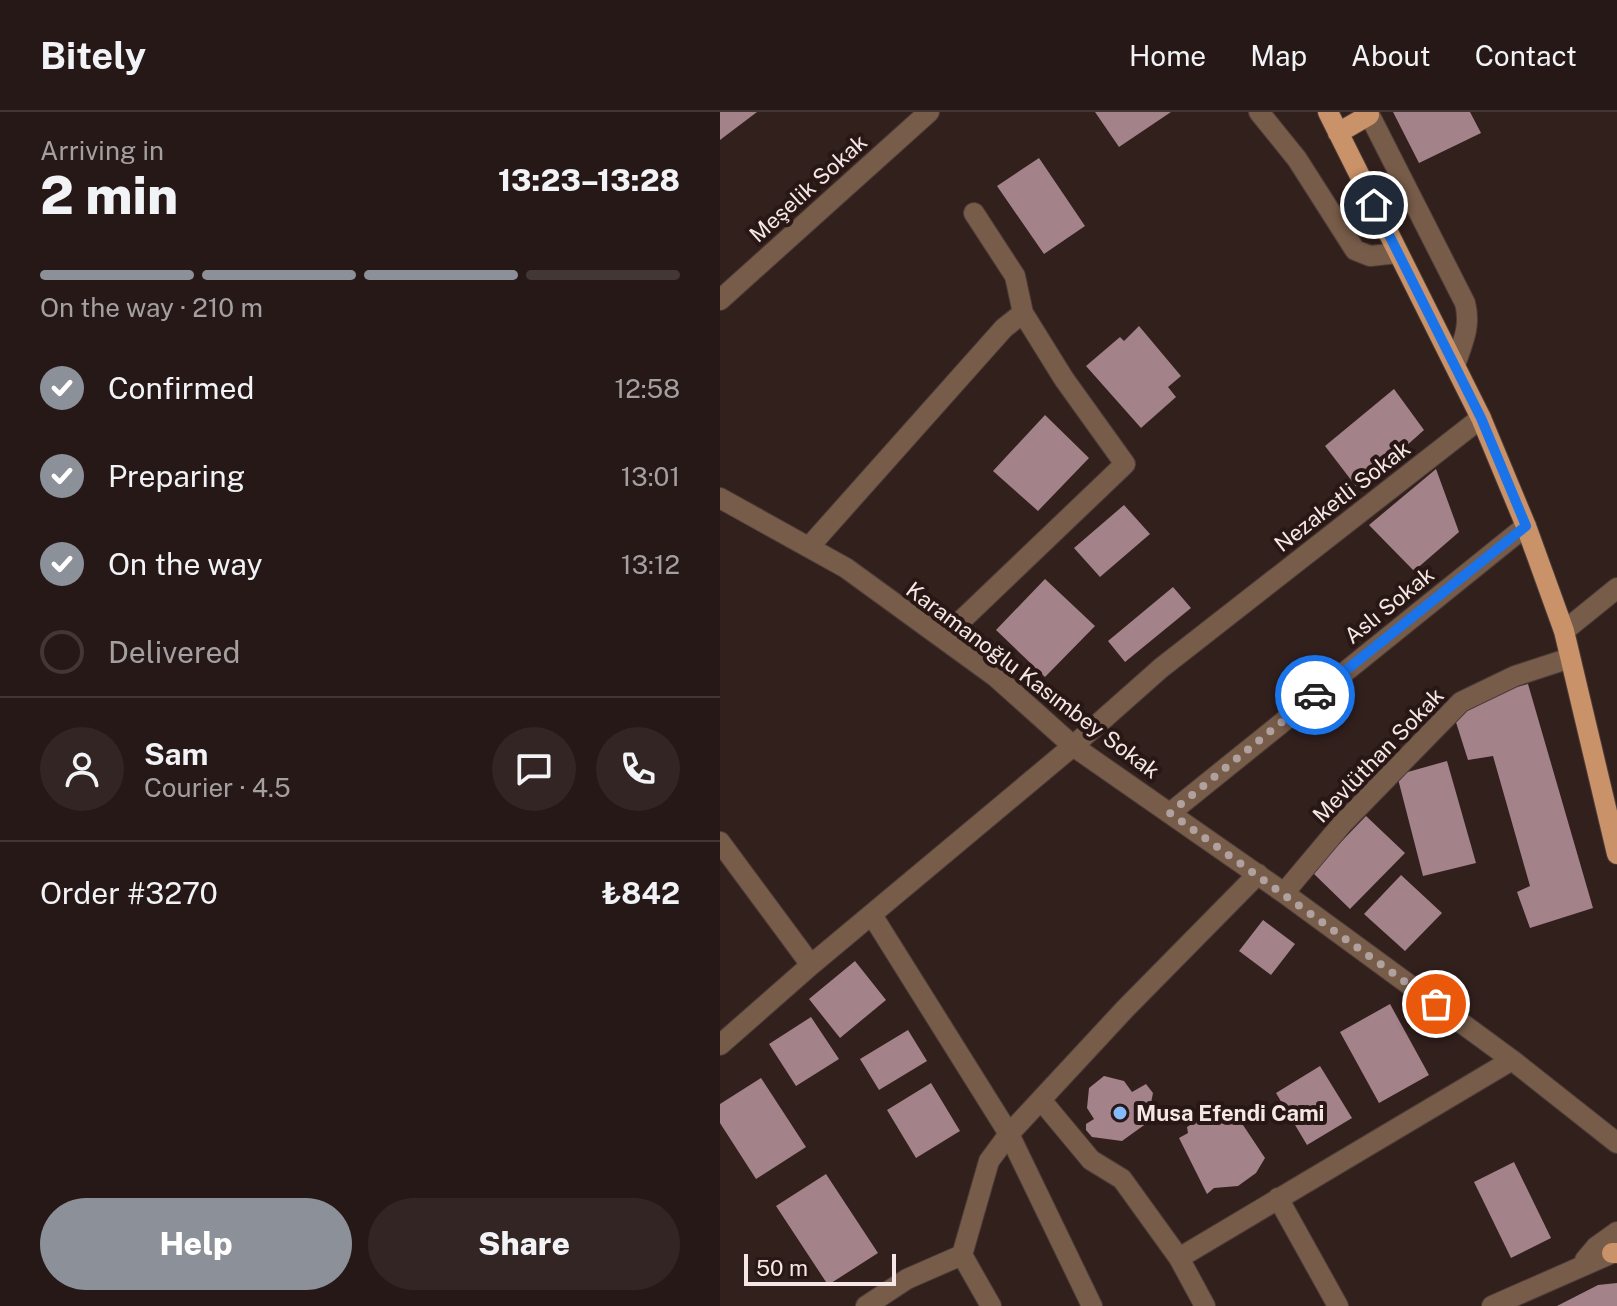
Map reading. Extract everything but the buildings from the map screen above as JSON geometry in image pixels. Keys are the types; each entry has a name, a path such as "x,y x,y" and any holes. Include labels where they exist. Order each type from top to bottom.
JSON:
{"main road":[{"path":"1328,112 1481,418 1526,526 1564,631 1617,854"},
{"path":"1338,133 1368,114"}],"street":[{"name":"Meşelik Sokak","path":"720,300 929,112"},
{"path":"1259,112 1279,133 1355,250 1370,256 1398,253"},
{"path":"1368,114 1465,303 1469,318 1467,332 1455,365"},
{"path":"943,638 1125,464 1064,379 1023,313 1015,276 974,213"},
{"path":"809,547 1004,328 1023,313"},
{"name":"Nezaketli Sokak","path":"720,1045 1161,668 1481,418"},
{"name":"Karamanoğlu Kasımbey Sokak","path":"720,498 846,568 996,677 1073,746 1258,874 1512,1060 1617,1143"},
{"name":"Aslı Sokak","path":"1170,813 1526,526"},
{"path":"1564,631 1617,588"},
{"name":"Mevlüthan Sokak","path":"1284,893 1342,824 1461,702 1515,676 1570,658"},
{"path":"720,842 811,965"},
{"path":"991,1306 962,1255 989,1161 1009,1134 1125,1009 1258,874"},
{"path":"872,915 1009,1134 1092,1306"},
{"path":"1179,1258 1512,1060"},
{"path":"1041,1100 1091,1160 1122,1179 1179,1258 1205,1306"},
{"path":"1278,1198 1338,1306"},
{"path":"1583,1264 1596,1247 1617,1232"},
{"path":"1492,1306 1615,1252"},
{"path":"866,1306 907,1279 962,1255"}],"way so far":[{"path":"1315,695 1170,813 1436,1004"}],"place":[{"name":"Musa Efendi Cami","path":"1120,1113"}],"route":[{"path":"1315,695 1526,526 1481,418 1374,205"}]}
